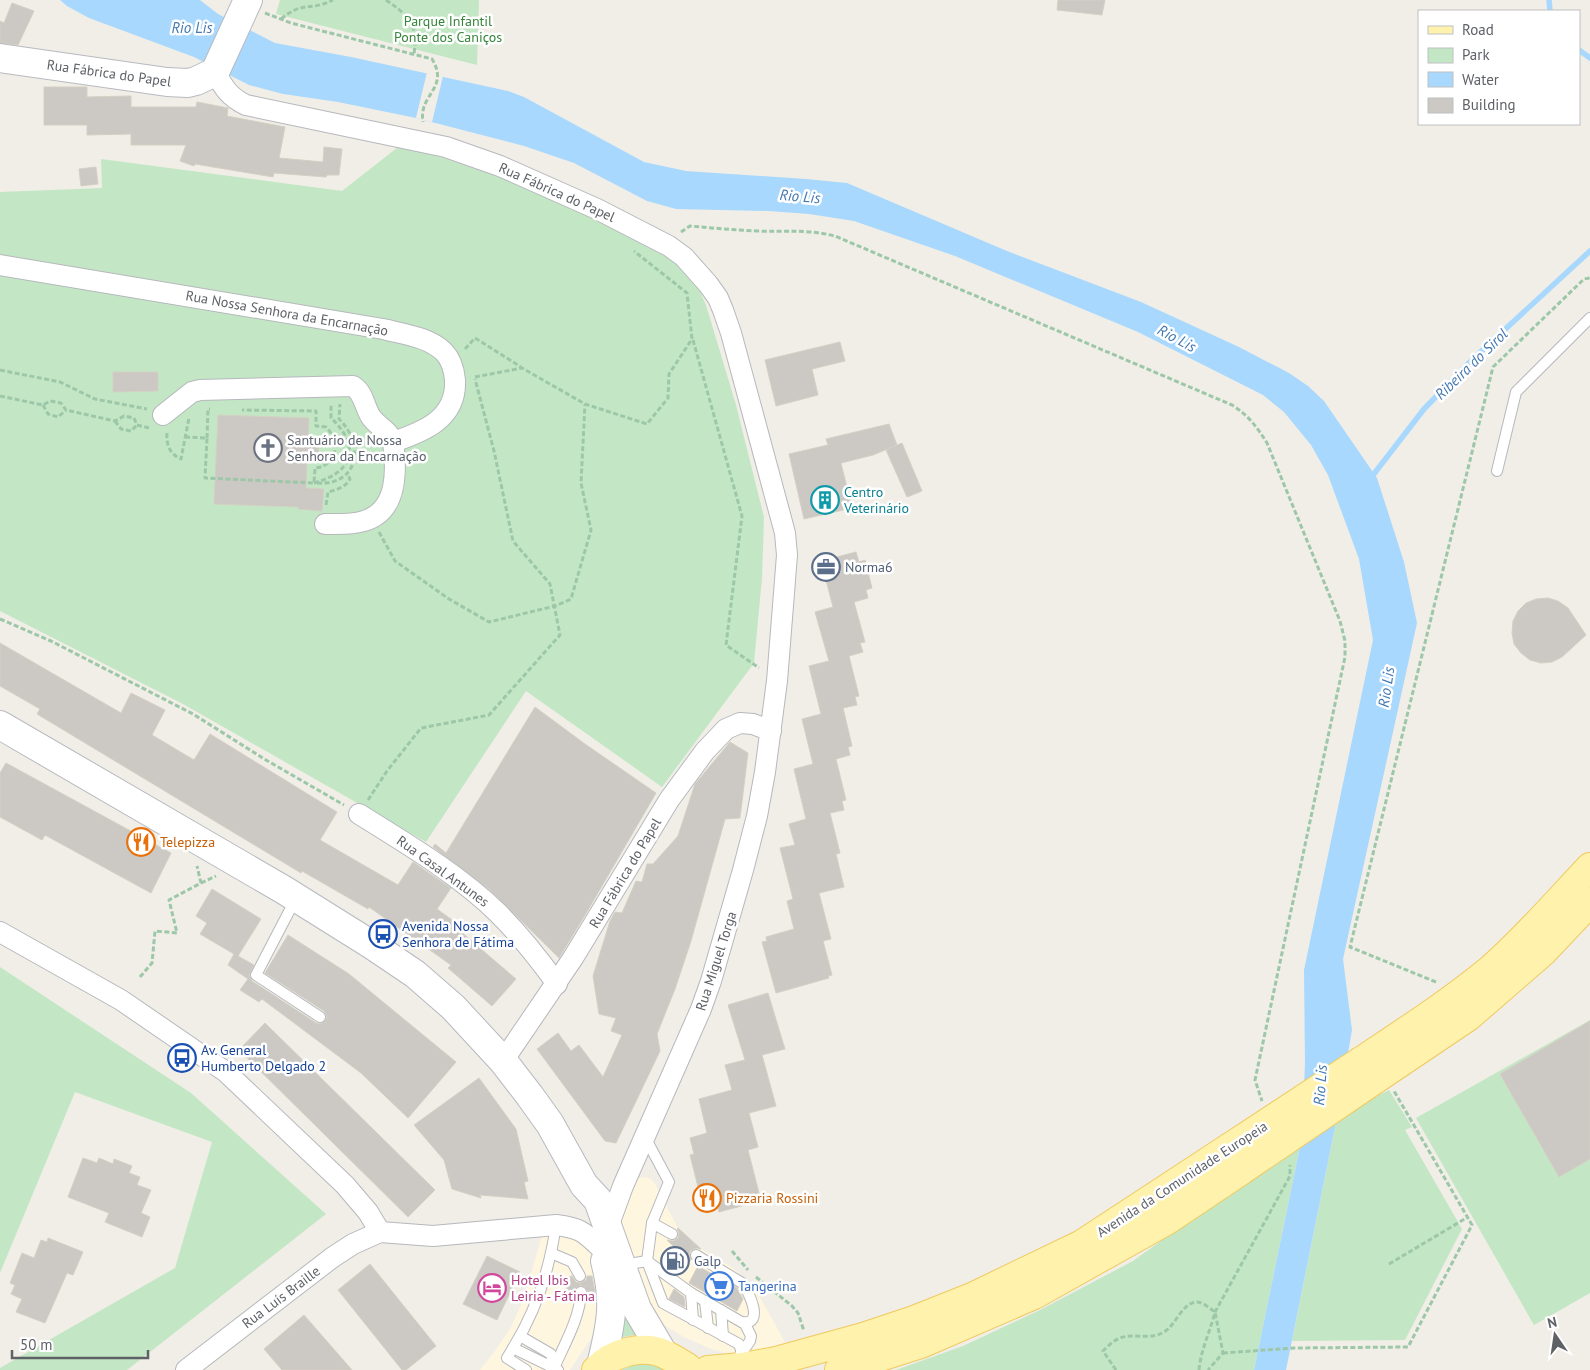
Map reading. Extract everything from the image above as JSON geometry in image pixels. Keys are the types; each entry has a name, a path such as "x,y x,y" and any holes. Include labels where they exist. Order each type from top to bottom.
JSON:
{"main road":[{"path":"215,72 252,8"},
{"name":"Rua Fábrica do Papel","path":"0,58 167,82 188,83 215,72"},
{"path":"0,725 296,898 415,974 454,1007 503,1061 550,1124 584,1186 598,1200 612,1297 608,1336 599,1367"},
{"name":"Avenida da Comunidade Europeia","path":"1376,1078 1460,992 1492,968 1528,933 1590,867"},
{"name":"Avenida da Comunidade Europeia","path":"697,1369 716,1370 776,1361 863,1337 914,1320 972,1296 1082,1244 1376,1078 1468,1017 1543,952 1590,902"},
{"name":"Avenida da Comunidade Europeia","path":"839,1370 921,1344 1034,1295 1166,1221 1236,1158"},
{"path":"605,1238 627,1281 641,1318 663,1353"},
{"path":"599,1367 613,1357 631,1351 650,1350 663,1353 697,1369"}],"street":[{"name":"Rua Fábrica do Papel","path":"215,72 227,92 235,100 246,105 446,147 517,173 597,208 646,233 669,246 698,271 718,298 732,333 785,533 787,555 777,681"},
{"name":"Rua Nossa Senhora da Encarnação","path":"0,265 383,329 426,340 444,352 452,364"},
{"path":"393,442 418,434 442,416 454,399 455,386 452,364"},
{"path":"163,421 192,392 200,390 352,386 358,389 371,416 375,422 388,432 393,442 396,462 395,480 385,508 371,519 351,523 324,524"},
{"name":"Rua Miguel Torga","path":"605,1238 645,1136 688,1040 711,981 757,816 771,732 777,681"},
{"name":"Rua Fábrica do Papel","path":"503,1061 557,984 669,800 706,752 726,729 740,723 753,724 771,732"},
{"name":"Rua Casal Antunes","path":"360,814 418,851 472,890 499,914 525,943 557,984"},
{"path":"0,932 121,1000 226,1072 345,1185 368,1212 380,1232 433,1236 556,1225 572,1227 605,1238"},
{"name":"Rua Luís Braille","path":"186,1370 333,1258 353,1244 380,1232"}],"lane":[{"path":"1497,470 1516,392 1590,318"},
{"path":"296,898 256,975 320,1017"},
{"path":"645,1136 669,1182 652,1223 647,1261 662,1303 739,1344 742,1353"},
{"path":"652,1223 672,1234"},
{"path":"526,1370 507,1358 520,1336 544,1280 556,1225"},
{"path":"551,1253 572,1262 580,1276"},
{"path":"696,1255 742,1283 747,1289 753,1304 753,1317 747,1323 742,1322"},
{"path":"627,1281 628,1268 635,1263 647,1261 705,1302 745,1324 751,1336 750,1341 742,1353 716,1370"},
{"path":"554,1370 581,1302 581,1292"},
{"path":"691,1293 693,1320"},
{"path":"705,1302 708,1328"},
{"path":"721,1310 723,1336"},
{"path":"520,1336 551,1354 554,1370"},
{"path":"513,1348 554,1370"}],"path":[{"path":"282,19 296,6 307,4 320,5 333,0"},
{"path":"386,0 399,8 410,22 416,41 414,54"},
{"path":"252,8 282,19 432,59 436,69 436,86 423,106 421,113 423,122"},
{"path":"680,233 690,226 759,231 799,230 835,236 1232,405 1246,414 1258,427 1267,443 1340,621 1345,641 1345,657 1255,1080 1258,1094 1263,1103"},
{"path":"632,250 687,293 692,340 742,516 726,645 777,681"},
{"path":"1460,992 1350,947 1493,367 1584,279 1590,278"},
{"path":"452,364 475,338 584,404 647,424 668,398 668,374 692,340"},
{"path":"455,386 475,377 522,368"},
{"path":"0,370 55,381 95,399 148,409 163,421 169,449 176,457 181,459 188,420 163,421 137,425 131,432 121,429 114,420"},
{"path":"0,618 52,641 193,714 266,760 360,814 387,771 421,728 489,715 560,635 550,584 513,541 494,451 475,377"},
{"path":"0,396 43,405 50,401 61,403 66,410 114,420 124,416 134,418 137,425"},
{"path":"314,482 336,474 344,468 348,458 348,438 331,418 332,400"},
{"path":"371,519 395,561 450,599 489,622 555,606 571,599 591,530 581,483 584,404"},
{"path":"43,405 48,414 58,416 66,410"},
{"path":"218,409 208,409 205,478 325,484 336,481 347,473 352,466 355,446 351,433 339,419"},
{"path":"238,410 316,411 316,426 330,431 334,440 335,452 327,465 315,468 314,482"},
{"path":"185,437 207,438"},
{"path":"328,492 336,490 348,482 350,479 347,473"},
{"path":"140,977 152,963 155,931 177,933 169,900 201,883 190,836"},
{"path":"1208,1370 1223,1353 1294,1348 1408,1347 1472,1225 1376,1078"},
{"path":"1199,1370 1201,1352 1211,1329 1215,1312 1290,1176 1290,1164"},
{"path":"1389,1264 1468,1217"},
{"path":"732,1251 751,1273 792,1306 798,1313 805,1332"},
{"path":"1116,1370 1103,1351 1119,1338 1144,1337 1164,1332 1173,1325 1188,1306 1195,1302 1202,1303 1215,1312 1223,1353"}],"shaded area":[{"name":"Galp","path":"646,1177 655,1184 678,1228 701,1249 730,1266 742,1276 761,1299 786,1344 751,1352 729,1354 711,1349 684,1337 654,1318 619,1224 632,1186 639,1178"},
{"path":"543,1232 571,1237 587,1246 594,1258 599,1318 592,1337 570,1370 480,1370 511,1327 524,1298"}],"green space":[{"name":"Parque Infantil Ponte dos Caniços","path":"280,0 479,0 477,65 276,14"},
{"path":"402,144 500,177 594,215 673,257 698,287 706,305 736,405 764,517 762,578 754,663 662,787 526,691 426,842 183,704 0,611 0,192 102,188 101,159 342,191"},
{"path":"0,967 191,1093 326,1214 127,1370 0,1370 0,1368 175,1268 212,1142 75,1092 0,1273"},
{"path":"1590,1020 1590,1293 1534,1325 1416,1118"},
{"path":"1389,1090 1412,1127 1405,1130 1462,1229 1405,1340 1292,1341 1337,1117"},
{"path":"1302,1137 1254,1370 896,1370 963,1346 1040,1310 1133,1261 1246,1180"},
{"path":"622,1307 640,1334 618,1338"},
{"path":"649,1364 667,1370 622,1370 633,1365"}],"water":[{"name":"Rio Lis","path":"60,0 200,0 218,14 275,43 351,57 508,91 524,97 644,162 686,171 847,183 1007,251 1141,302 1239,347 1289,373 1308,386 1324,401 1377,478 1404,562 1417,623 1343,959 1352,1030 1337,1117 1286,1370 1254,1370 1302,1137 1305,1063 1304,970 1373,640 1359,559 1328,475 1311,445 1284,412 1263,395 1138,332 955,256 854,221 809,214 769,211 676,209 647,201 574,163 524,146 416,118 338,102 283,94 249,85 194,57 89,18"}],"pier":[{"path":"427,72 443,76 432,122 416,118"}],"building":[{"path":"1058,0 1105,0 1102,15 1057,10"},
{"path":"12,3 34,11 18,45 0,43 0,21 4,23"},
{"path":"44,87 87,87 87,97 131,96 131,107 196,107 197,102 228,108 227,116 285,127 279,158 323,162 324,147 342,149 339,175 327,175 326,177 274,173 273,177 195,164 194,166 180,161 186,145 131,145 131,134 87,135 87,125 44,125"},
{"path":"96,167 98,184 81,186 79,169"},
{"path":"840,342 845,361 812,369 818,395 776,406 765,360"},
{"path":"113,372 158,372 158,391 113,392"},
{"name":"Santuário de Nossa Senhora da Encarnação","path":"218,415 309,418 308,437 319,437 318,459 307,459 306,488 324,489 322,511 298,509 298,507 214,504"},
{"path":"889,424 897,445 873,455 841,463 852,508 804,519 789,454 828,445 826,439"},
{"path":"902,443 922,491 907,497 886,450"},
{"path":"856,552 859,562 865,560 872,588 866,590 868,598 854,602 865,642 860,643 863,652 849,656 859,696 855,697 857,705 843,708 852,746 848,747 850,755 836,759 846,800 842,801 844,810 830,813 840,853 836,854 844,887 819,893 831,939 823,941 832,975 828,976 829,978 776,993 762,942 767,941 766,937 794,929 787,901 793,899 780,848 795,845 789,824 806,819 794,769 813,764 802,719 821,714 809,666 829,661 815,612 833,607 821,561"},
{"path":"1548,598 1558,601 1568,608 1586,635 1562,657 1552,662 1541,663 1530,660 1514,644 1512,633 1513,621 1518,611 1526,603 1536,599"},
{"path":"0,643 121,713 131,693 165,710 152,735 194,760 210,734 337,812 320,840 398,885 413,862 451,888 437,909 455,922 453,925 516,979 492,1006 448,968 451,965 369,907 368,909 302,871 301,873 37,714 40,709 0,686"},
{"path":"535,707 656,793 559,958 490,890 433,847 435,844 446,853"},
{"path":"730,742 748,753 740,818 725,819 691,941 657,1034 660,1051 616,1143 605,1141 537,1049 558,1033 571,1051 579,1045 603,1077 622,1035 611,1031 616,1018 599,1014 593,976 610,921 615,912 622,913 636,881 642,882 647,864 653,864 678,836 695,784"},
{"path":"6,763 171,853 151,893 45,835 42,840 0,817 0,773"},
{"path":"212,889 261,919 238,956 254,965 249,975 252,981 316,1023 320,1024 325,1021 327,1017 324,1011 265,973 288,935 349,974 456,1062 408,1118 361,1073 262,999 259,1002 240,990 248,979 228,965 234,954 200,934 207,923 196,916"},
{"path":"768,993 785,1049 762,1055 776,1106 749,1113 758,1147 748,1150 760,1197 748,1200 749,1204 719,1212 718,1208 704,1211 690,1155 694,1154 690,1138 707,1133 699,1099 732,1090 725,1065 745,1060 728,1005"},
{"path":"1590,1021 1590,1159 1559,1177 1500,1074"},
{"path":"265,1023 435,1190 408,1217 239,1050"},
{"path":"479,1078 516,1129 528,1181 524,1182 528,1199 480,1195 481,1198 452,1189 444,1160 414,1125"},
{"path":"83,1158 97,1163 99,1158 113,1164 114,1159 132,1166 129,1173 140,1177 137,1185 151,1190 141,1213 150,1217 142,1237 105,1222 109,1213 68,1197"},
{"path":"678,1228 701,1249 696,1248 690,1251 691,1260 689,1261 667,1240 673,1241 678,1238"},
{"path":"48,1238 83,1252 73,1275 67,1273 45,1323 16,1312 22,1299 11,1294 15,1285 10,1283 22,1253 34,1258 41,1240 47,1242"},
{"name":"Hotel Ibis Leiria - Fátima","path":"487,1256 520,1272 497,1320 463,1304"},
{"path":"370,1264 436,1346 406,1370 402,1370 338,1290"},
{"name":"Tangerina","path":"698,1266 737,1288 743,1299 737,1311 689,1283"},
{"path":"572,1276 576,1282 580,1283 586,1280 587,1276 592,1276 595,1292 588,1292 581,1285 576,1288 574,1293 566,1293 566,1277"},
{"path":"674,1289 684,1297 685,1307 669,1299"},
{"path":"304,1315 352,1370 282,1370 264,1349"}],"waterway":[{"name":"Ribeira do Sirol","path":"1549,0 1550,10"},
{"name":"Ribeira do Sirol","path":"1580,51 1590,58"},
{"name":"Ribeira do Sirol","path":"1370,479 1424,409 1474,358 1590,251"}],"place":[{"name":"Santuário de Nossa Senhora da Encarnação","path":"268,448"},
{"name":"Centro Veterinário","path":"825,500"},
{"name":"Norma6","path":"826,567"},
{"name":"Telepizza","path":"141,842"},
{"name":"Avenida Nossa Senhora de Fátima","path":"383,934"},
{"name":"Av. General Humberto Delgado 2","path":"182,1058"},
{"name":"Pizzaria Rossini","path":"707,1198"},
{"name":"Galp","path":"675,1261"},
{"name":"Tangerina","path":"719,1286"},
{"name":"Hotel Ibis Leiria - Fátima","path":"492,1288"}]}
